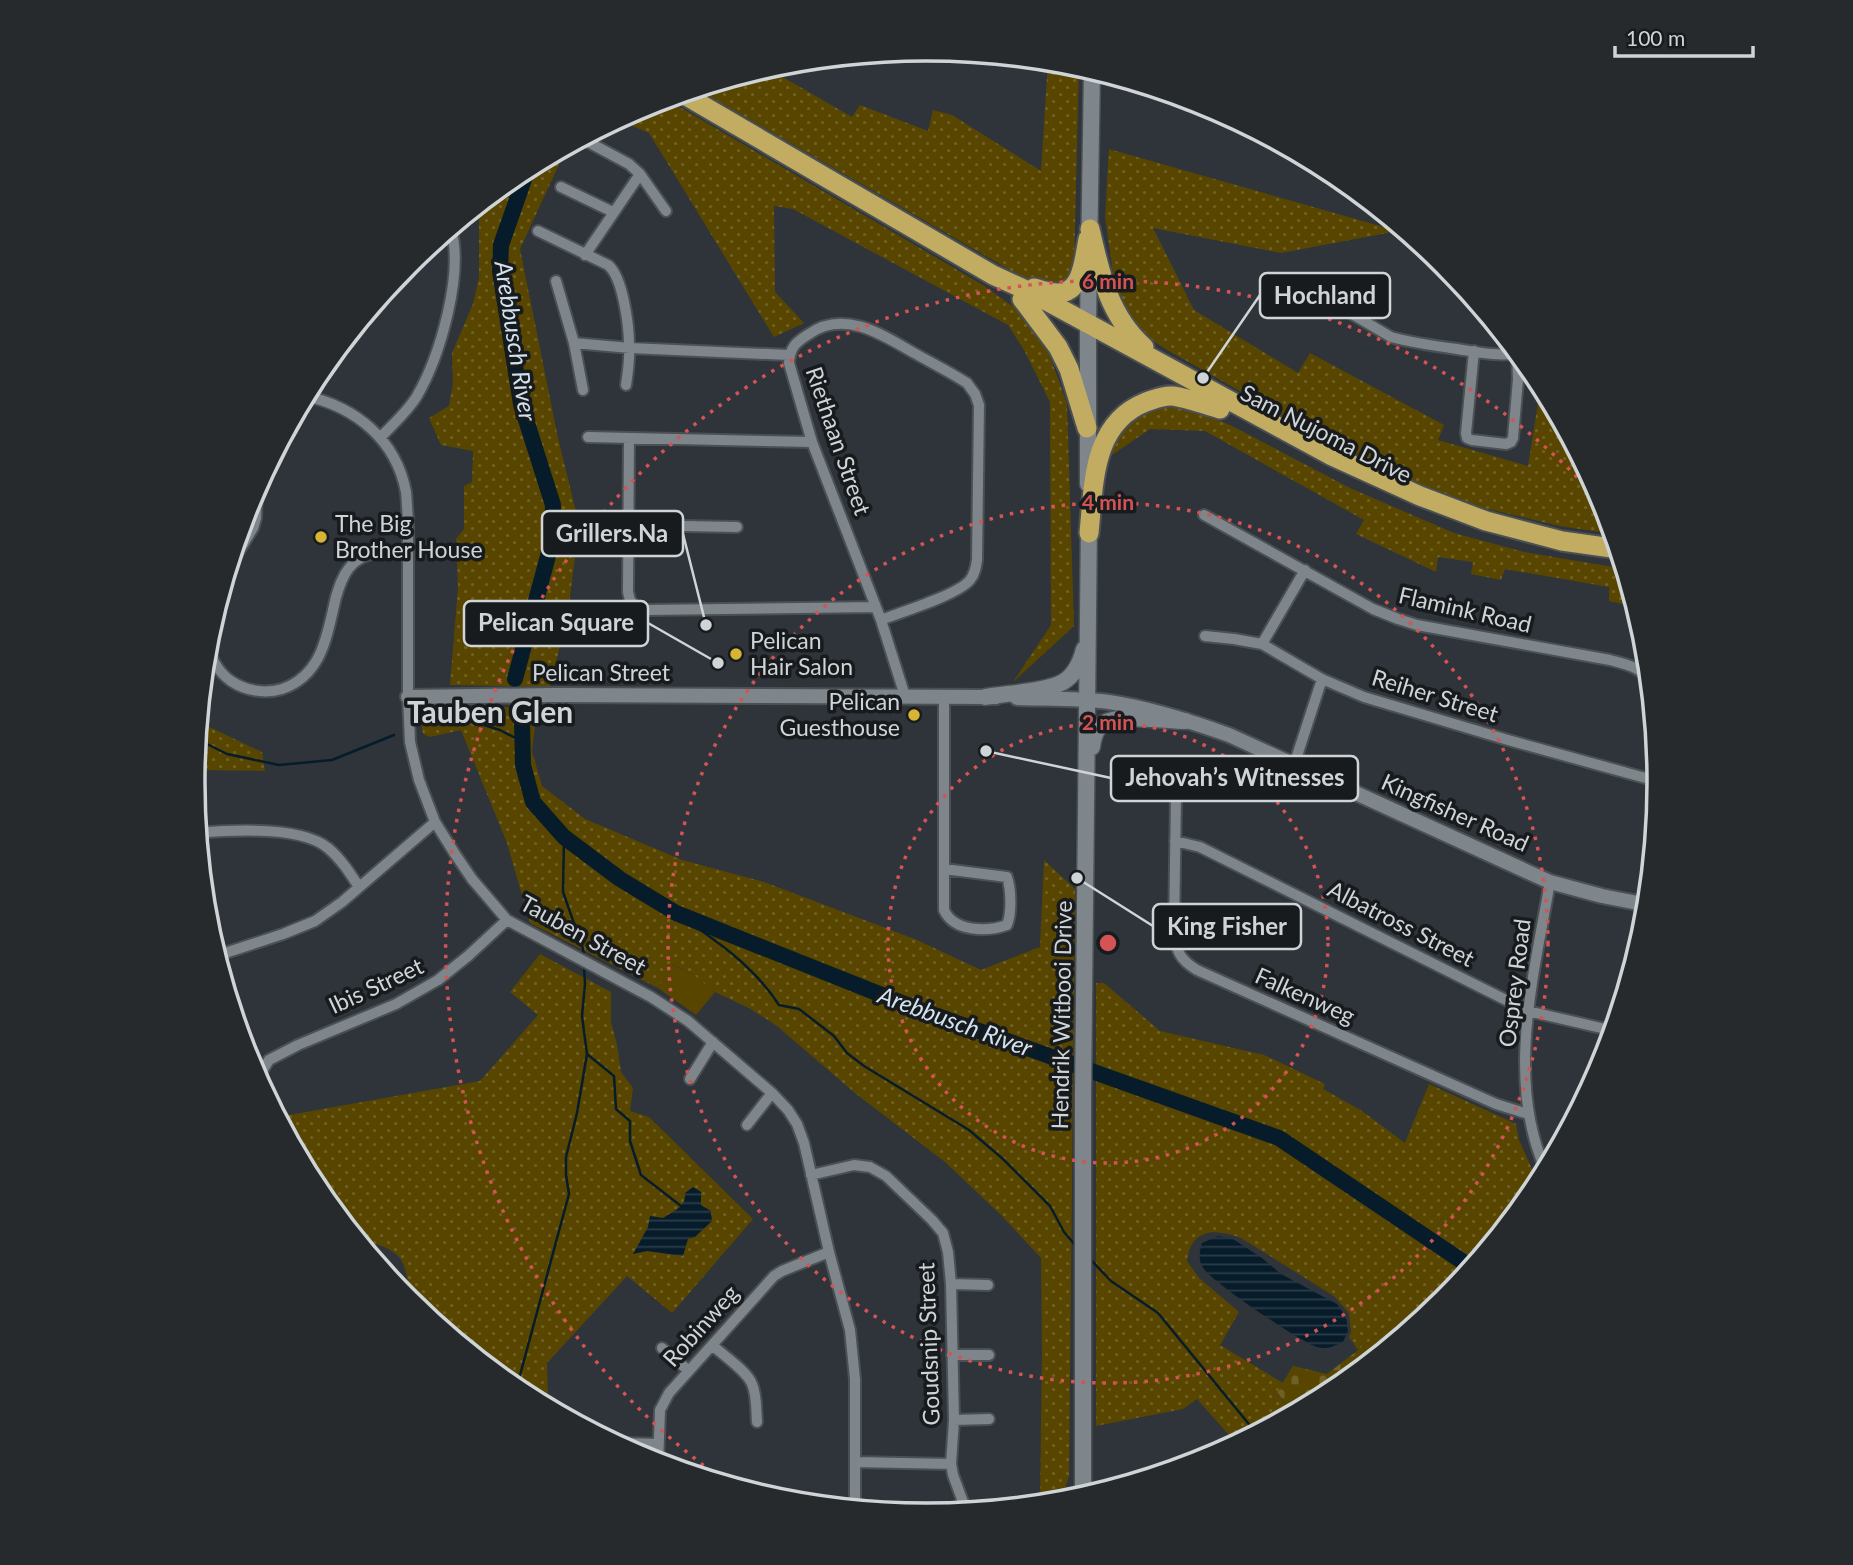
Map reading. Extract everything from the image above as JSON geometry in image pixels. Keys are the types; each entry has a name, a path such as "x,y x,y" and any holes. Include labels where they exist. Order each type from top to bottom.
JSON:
{"highway":[{"name":"Sam Nujoma Drive","path":"693,101 993,275 1028,291 1088,331 1220,409 1321,463 1411,504 1492,533 1612,560"},
{"path":"993,275 1055,294 1068,291 1080,275 1090,229"},
{"path":"1090,229 1100,275 1118,315 1132,336 1162,363"},
{"name":"Sam Nujoma Drive","path":"993,275 1022,299 1162,363 1330,455 1420,496 1486,521 1562,541 1608,548"},
{"path":"1022,299 1058,347 1069,369 1087,428"},
{"path":"1089,533 1101,449 1121,416 1139,405 1161,397 1174,396 1220,409"}],"main road":[{"name":"Hendrik Witbooi Drive","path":"1083,1486 1083,1096 1089,533 1087,428 1093,81"},
{"path":"985,697 1049,687 1065,681 1079,664 1087,633"},
{"path":"1087,792 1093,740 1095,732 1102,724 1119,719 1185,721"}],"street":[{"path":"592,144 629,164 640,174 666,211"},
{"path":"585,255 640,174"},
{"path":"561,187 614,212"},
{"path":"538,230 614,270 624,308 629,348 626,385"},
{"path":"381,437 415,399 437,350 451,299 452,239"},
{"path":"1294,279 1391,337 1409,342 1507,355"},
{"path":"556,281 574,343 583,390"},
{"name":"Riethaan Street","path":"881,620 958,590 969,582 975,573 978,536 979,405 967,383 865,327 846,324 826,326 816,329 793,346 789,363 812,442 881,620 905,696"},
{"path":"574,343 789,355"},
{"path":"1474,351 1467,438 1506,444 1511,442 1518,370"},
{"name":"Tauben Street","path":"317,399 354,414 381,437 401,473 408,519 410,742 419,780 435,822 472,879 507,920 651,997 688,1021 772,1093 797,1124 847,1313 853,1354 855,1500"},
{"path":"588,437 812,442"},
{"path":"629,439 628,592 630,600 639,609 684,611 876,607"},
{"name":"Flamink Road","path":"1204,515 1373,609 1398,619 1610,660 1639,669"},
{"path":"629,525 737,527"},
{"path":"215,663 229,680 247,689 262,692 277,690 302,679 318,661 341,582 349,568 359,559 374,553 408,552"},
{"path":"1262,644 1305,570"},
{"name":"Reiher Street","path":"1205,636 1262,644 1322,679 1364,697 1648,779"},
{"path":"1294,765 1322,679"},
{"path":"944,696 944,869 944,910 953,922 973,928 999,928 1007,925 1010,920 1007,877 944,869"},
{"name":"Pelican Street","path":"408,697 944,696 1088,700"},
{"name":"Kingfisher Road","path":"1088,700 1132,707 1229,735 1550,882 1637,903"},
{"name":"Falkenweg","path":"1176,794 1174,932 1181,959 1188,965 1496,1104 1528,1114"},
{"path":"226,953 315,921 435,822"},
{"path":"207,833 265,832 301,835 327,847 344,864 359,887"},
{"name":"Albatross Street","path":"1175,841 1200,847 1528,1011 1604,1029"},
{"name":"Osprey Road","path":"1541,1159 1528,1114 1525,1071 1528,1011 1550,882"},
{"name":"Ibis Street","path":"264,1068 270,1060 298,1045 396,1004 438,980 507,920"},
{"path":"690,1079 713,1042"},
{"path":"747,1125 772,1093"},
{"name":"Goudsnip Street","path":"811,1175 854,1165 870,1167 886,1176 943,1233 951,1284 954,1420 951,1464 963,1502"},
{"name":"Robinweg","path":"658,1452 660,1410 668,1393 774,1276 829,1252"},
{"path":"951,1284 988,1285"},
{"path":"712,1345 753,1384 757,1422"},
{"path":"662,1348 689,1371"},
{"path":"952,1355 989,1355"},
{"path":"954,1420 989,1419"},
{"path":"638,1443 658,1444"},
{"path":"855,1462 951,1464"}],"green space":[{"path":"1047,72 1079,78 1074,266 1066,279 1056,284 1029,281 709,96 781,76 852,117 860,105 928,131 933,110 952,115 1041,171"},
{"path":"678,106 983,285 1015,308 1046,346 1067,403 1074,626 1013,682 1051,625 1050,402 1008,325 793,209 774,206 775,292 804,323 774,337 649,133 630,125"},
{"path":"1109,149 1388,228 1392,232 1281,253 1153,228 1194,310 1298,373 1310,353 1444,425 1438,440 1528,466 1538,402 1573,463 1602,532 1559,526 1484,508 1402,477 1300,425 1142,334 1122,301 1113,273 1105,217"},
{"path":"560,162 520,249 558,438 579,524 568,613 550,687 450,685 458,587 456,539 464,529 464,486 472,482 473,451 441,445 429,418 449,406 453,384 452,353 473,304 479,277 479,217"},
{"path":"1166,406 1195,410 1230,425 1350,488 1454,533 1524,552 1614,567 1625,605 1609,601 1609,587 1505,569 1501,580 1471,574 1473,562 1438,557 1436,572 1356,534 1364,520 1205,431 1150,429 1112,455 1110,445 1122,429 1147,412"},
{"path":"453,706 537,708 532,751 542,786 585,819 682,860 764,882 917,940 981,970 1040,947 1044,860 1075,889 1069,1476 1064,1490 1040,1495 1041,1258 1002,1216 945,1162 855,1093 777,1026 673,965 658,988 530,923 507,843 461,730 430,737 423,734 421,722 424,714"},
{"path":"208,726 262,752 265,771 206,770"},
{"path":"540,954 611,992 611,1022 621,1072 633,1088 630,1111 649,1117 753,1219 672,1313 627,1276 547,1363 548,1396 487,1355 416,1293 409,1285 400,1258 392,1251 372,1244 354,1222 327,1183 287,1115 480,1081 538,1015 510,992"},
{"path":"672,965 692,974 715,992 696,1015 658,988"},
{"path":"1096,983 1104,983 1160,1031 1264,1055 1325,1084 1323,1089 1362,1111 1405,1143 1429,1084 1516,1124 1519,1140 1533,1172 1499,1222 1437,1293 1415,1313 1409,1311 1358,1350 1349,1337 1349,1313 1334,1296 1241,1238 1214,1232 1206,1233 1193,1242 1187,1261 1199,1278 1239,1312 1220,1345 1283,1383 1277,1393 1287,1407 1230,1436 1197,1399 1183,1409 1096,1426"},
{"path":"1409,1311 1415,1313 1366,1355 1288,1407 1277,1392 1293,1366 1327,1374"}],"water":[{"path":"693,1187 701,1192 701,1205 711,1211 712,1221 695,1237 688,1239 683,1256 647,1251 633,1254 648,1227 650,1216 663,1218 675,1210 684,1202 685,1193"},
{"path":"1218,1236 1233,1239 1281,1274 1337,1304 1346,1317 1348,1331 1343,1342 1324,1348 1308,1343 1211,1276 1201,1263 1200,1250 1202,1243"}],"waterway":[{"name":"Arebbusch River","path":"515,679 552,541 553,505 521,404 500,271 501,245 522,186"},
{"name":"Arebbusch River","path":"517,709 522,722 523,765 533,802 564,837 620,879 676,913 912,1007 1279,1138 1464,1263"},
{"path":"427,724 471,721 500,730 523,742"},
{"path":"207,744 227,754 279,765 332,760 394,735"},
{"path":"564,837 563,892 584,956"},
{"path":"676,913 745,965 779,1005 799,1009 834,1036 847,1053 864,1066 969,1130 1003,1159 1050,1206 1064,1232 1076,1246"},
{"path":"519,1377 569,1194 566,1157 587,1054 582,1016 584,966"},
{"path":"587,1054 614,1076 616,1109 630,1121 630,1141 641,1175 681,1206"},
{"path":"1091,1260 1111,1281 1158,1313 1251,1426"}],"place":[{"name":"Hochland","path":"1203,378"},
{"name":"The Big Brother House","path":"321,537"},
{"name":"Grillers.Na","path":"706,625"},
{"name":"Pelican Hair Salon","path":"736,654"},
{"name":"Pelican Square","path":"718,663"},
{"name":"Pelican Guesthouse","path":"914,715"},
{"name":"Jehovah’s Witnesses","path":"986,751"},
{"name":"King Fisher","path":"1077,878"}],"district":[{"name":"Tauben Glen","path":"490,713"}]}
